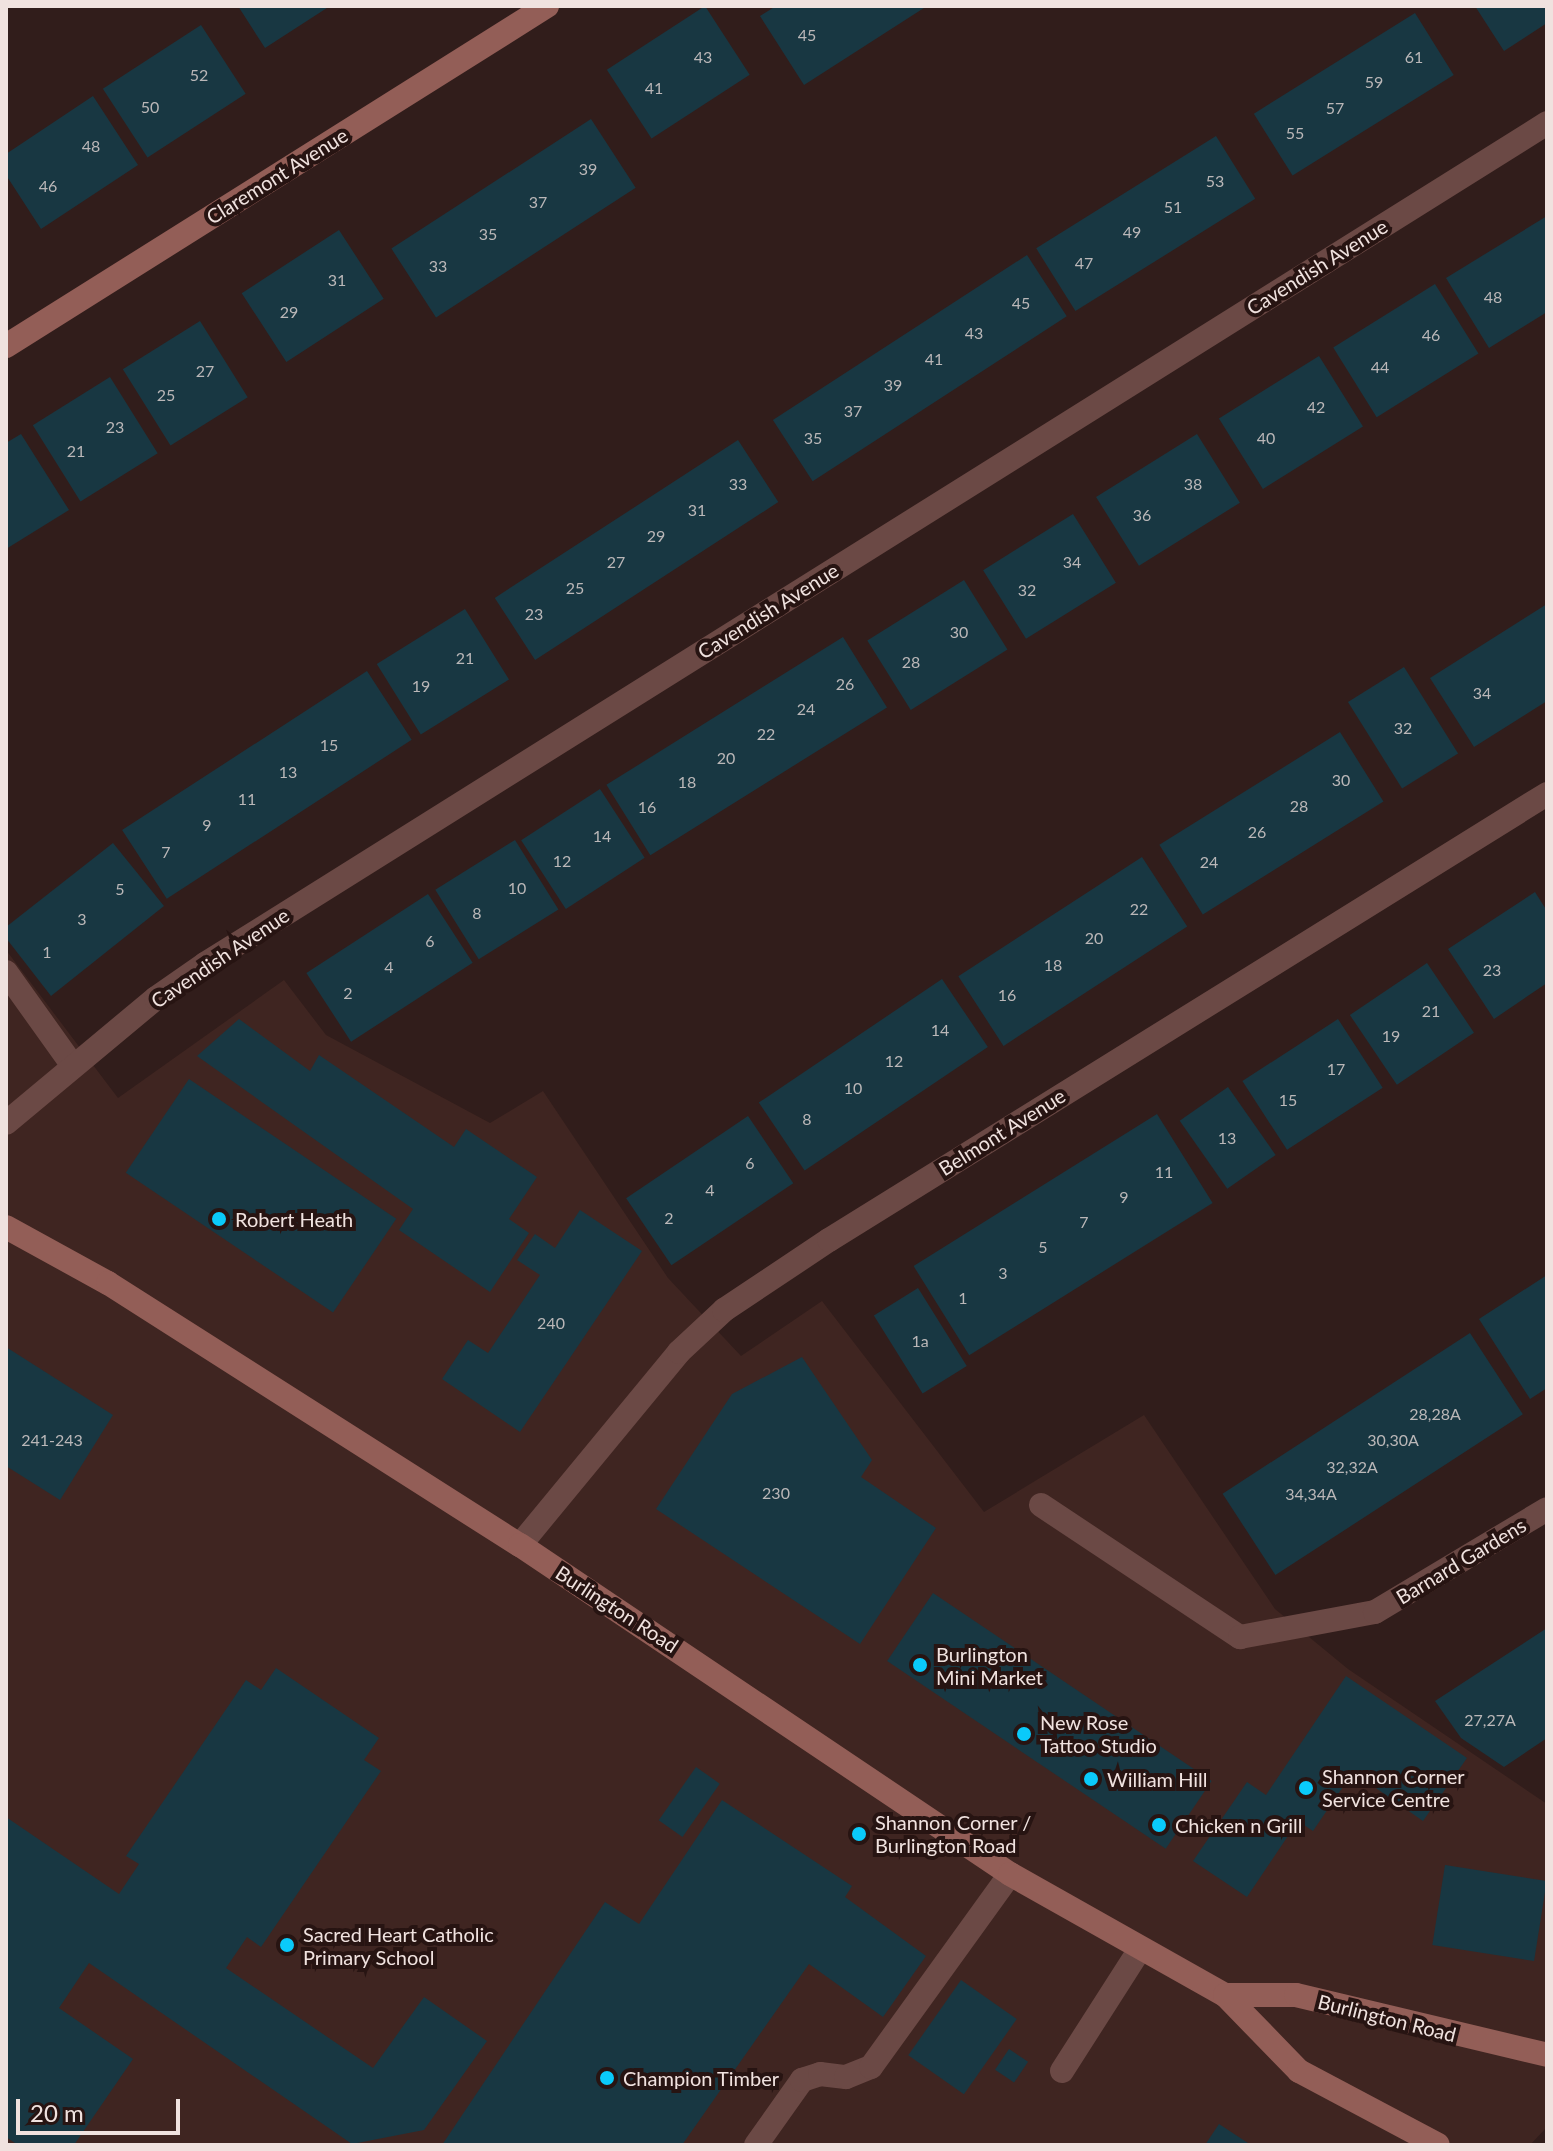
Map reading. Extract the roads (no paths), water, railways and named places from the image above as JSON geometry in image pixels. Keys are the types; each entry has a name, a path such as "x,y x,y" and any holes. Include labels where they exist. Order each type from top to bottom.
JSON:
{"main road":[{"name":"Claremont Avenue","path":"6,346 547,6"},
{"name":"Burlington Road","path":"7,1230 108,1283 520,1545 1010,1874 1225,1995 1299,2071 1438,2145"},
{"name":"Burlington Road","path":"1225,1995 1296,1995 1547,2055"}],"street":[{"name":"Cavendish Avenue","path":"6,1123 73,1066 205,964 1547,123"},
{"name":"Belmont Avenue","path":"520,1545 679,1352 724,1310 842,1231 1547,794"},
{"path":"6,972 73,1066"},
{"name":"Barnard Gardens","path":"1041,1505 1240,1637 1375,1612 1547,1509"},
{"path":"756,2145 802,2080 820,2074 846,2077 871,2067 1010,1874"},
{"path":"1062,2071 1140,1949"}],"place":[{"name":"Robert Heath","path":"219,1219"},
{"name":"Burlington Mini Market","path":"920,1665"},
{"name":"New Rose Tattoo Studio","path":"1024,1734"},
{"name":"William Hill","path":"1091,1779"},
{"name":"Shannon Corner Service Centre","path":"1306,1788"},
{"name":"Chicken n Grill","path":"1159,1825"},
{"name":"Shannon Corner / Burlington Road","path":"859,1834"},
{"name":"Sacred Heart Catholic Primary School","path":"287,1945"},
{"name":"Champion Timber","path":"607,2078"}]}
